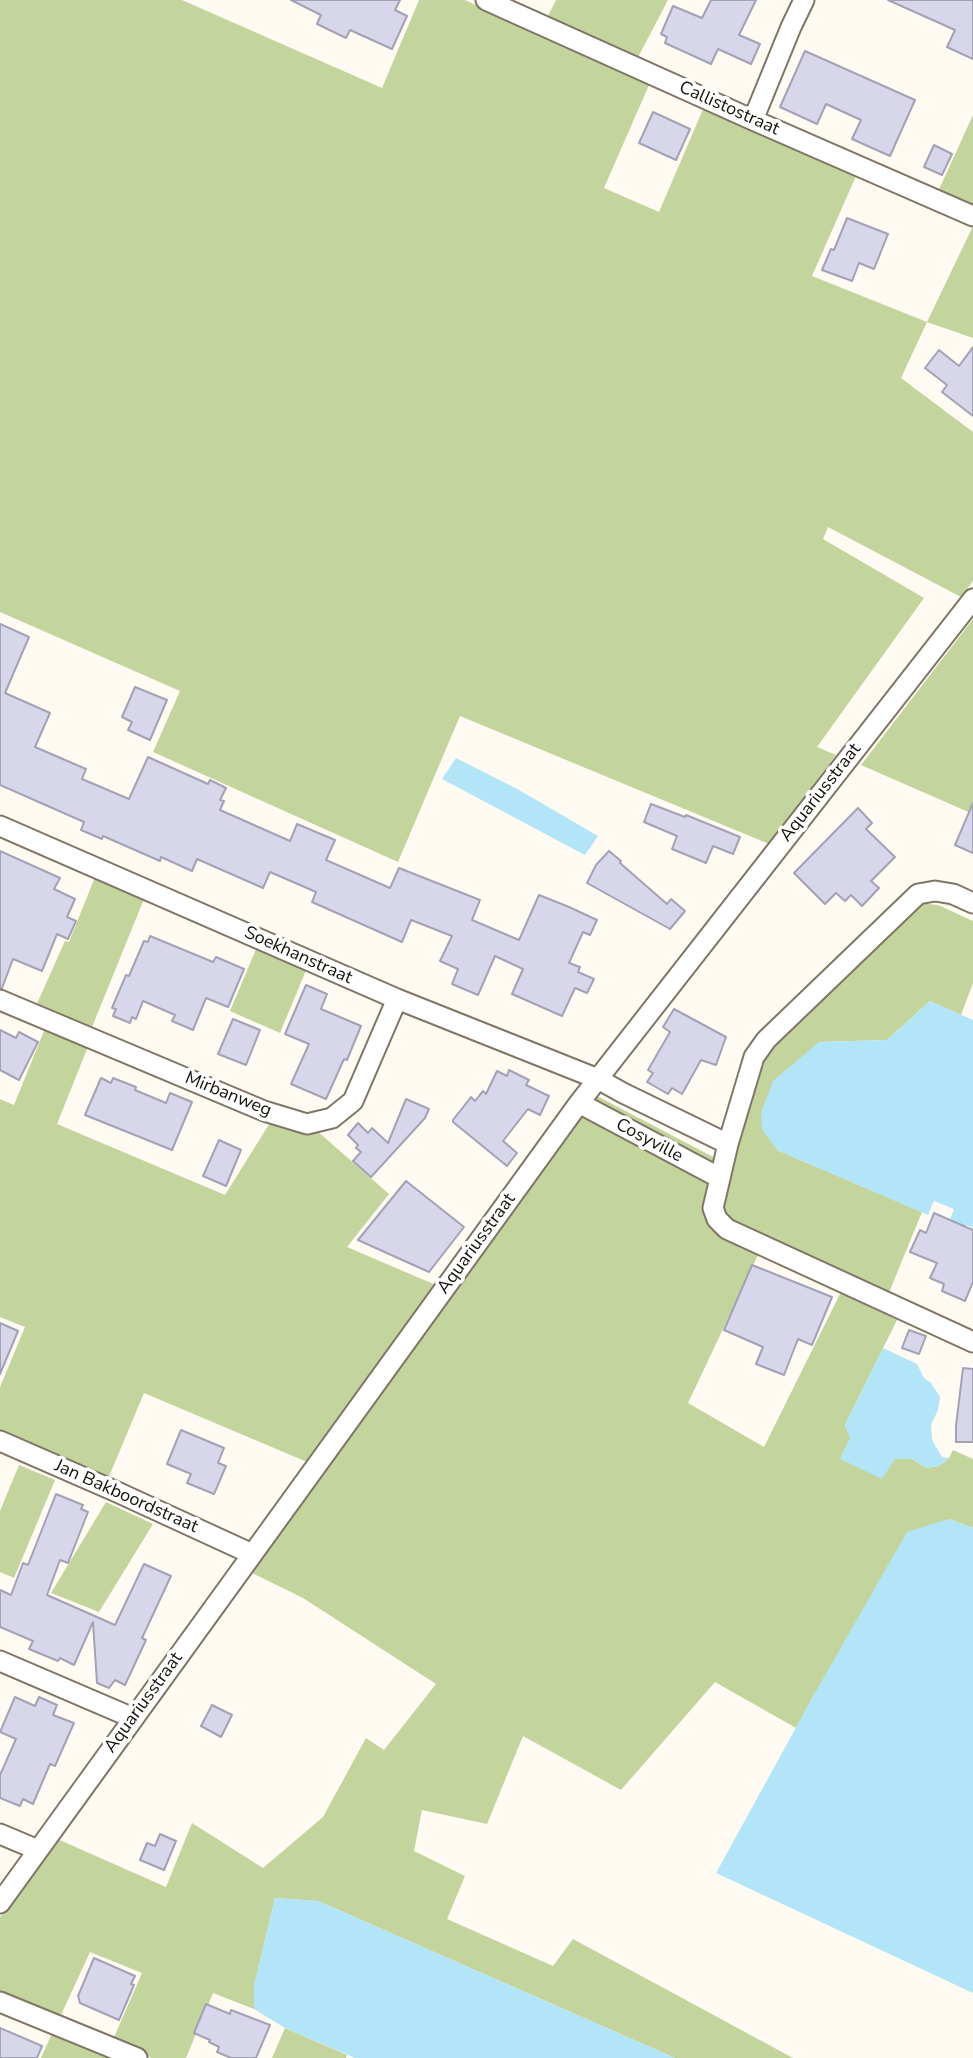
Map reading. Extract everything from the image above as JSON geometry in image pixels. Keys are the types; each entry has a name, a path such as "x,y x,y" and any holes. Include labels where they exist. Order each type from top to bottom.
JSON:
{"street":[{"name":"Callistostraat","path":"486,0 973,216"},
{"path":"753,120 804,0"},
{"name":"Aquariusstraat","path":"0,1903 579,1103 973,599"},
{"name":"Soekhanstraat","path":"0,826 397,999 598,1079"},
{"path":"973,902 953,894 935,891 918,894 766,1040 754,1057 728,1144 713,1208 717,1219 727,1229 973,1342"},
{"name":"Mirbanweg","path":"0,1000 264,1111 307,1124 332,1118 353,1101 397,999"},
{"name":"Cosyville","path":"598,1079 728,1144"},
{"path":"607,1119 623,1093"},
{"name":"Cosyville","path":"579,1103 720,1178"},
{"name":"Jan Bakboordstraat","path":"0,1441 252,1554"},
{"path":"0,1661 133,1718"},
{"path":"0,1834 38,1850"},
{"path":"0,2002 137,2058"}],"green space":[{"path":"0,0 182,0 382,88 419,0 465,0 649,85 604,188 659,212 704,107 856,176 812,276 927,322 901,378 973,432 973,581 961,597 828,527 823,539 924,598 817,747 836,755 769,844 460,716 398,862 153,752 180,691 0,612"},
{"path":"556,0 668,0 635,63 545,22"},
{"path":"973,115 973,212 936,196"},
{"path":"973,226 973,338 927,322"},
{"path":"973,619 973,814 861,765"},
{"path":"95,877 144,899 90,1032 35,1008 65,941 69,942"},
{"path":"918,903 938,905 973,921 973,983 961,1015 930,1001 887,1040 819,1042 777,1150 922,1212 888,1295 735,1226 726,1216 723,1204 739,1133 763,1055"},
{"path":"257,947 307,968 280,1033 230,1011"},
{"path":"46,1026 89,1044 57,1124 225,1195 273,1118 316,1130 389,1194 347,1247 438,1286 307,1462 144,1393 105,1486 0,1441 0,1387 25,1327 0,1317 0,1099 14,1105"},
{"path":"597,1096 719,1160 706,1209 720,1238 758,1255 688,1403 764,1447 841,1292 897,1320 845,1425 895,1459 912,1459 926,1468 939,1466 949,1458 953,1450 973,1459 973,1528 949,1519 815,1693 796,1728 715,1682 621,1790 523,1736 487,1824 422,1810 414,1851 465,1876 447,1919 553,1966 573,1939 793,2058 675,2058 318,1901 275,1898 254,1986 254,2009 213,1993 186,2058 152,2058 112,2042 142,1973 90,1952 61,2015 0,1993 0,1917 55,1838 166,1887 192,1823 263,1868 323,1817 366,1738 384,1750 436,1684 303,1598 248,1571"},
{"path":"19,1465 55,1480 14,1578 0,1572 0,1511"},
{"path":"106,1502 153,1524 99,1612 51,1593"},
{"path":"285,2028 347,2055 346,2058 272,2058"},
{"path":"53,2031 108,2054 107,2058 41,2058"}],"water":[{"path":"456,758 519,790 598,836 585,855 442,779"},
{"path":"930,1001 973,1020 973,1228 967,1225 964,1230 949,1223 954,1209 934,1201 928,1215 777,1150 762,1129 761,1113 773,1081 819,1042 887,1040"},
{"path":"883,1348 917,1364 924,1378 931,1383 940,1397 931,1425 932,1440 942,1457 949,1458 939,1466 926,1468 912,1459 895,1459 882,1479 840,1459 850,1438 845,1425"},
{"path":"949,1519 973,1528 973,1993 716,1873 907,1532"},
{"path":"275,1898 318,1901 675,2058 355,2058 285,2028 254,2009 254,1986"}],"building":[{"path":"291,0 400,0 395,10 407,16 392,49 350,30 346,38 317,24 321,15"},
{"path":"711,0 756,0 739,35 760,44 751,64 718,49 711,64 665,43 667,37 661,34 673,6 702,18"},
{"path":"888,0 973,0 973,59 947,47 955,30"},
{"path":"805,51 915,100 890,156 852,139 861,120 826,104 817,124 780,107"},
{"path":"653,112 690,129 676,160 639,143"},
{"path":"934,145 952,154 942,175 924,167"},
{"path":"847,218 888,234 874,269 859,263 852,281 822,270 831,249 834,250"},
{"path":"973,347 973,416 942,392 947,385 925,368 939,350 959,366"},
{"path":"0,624 29,637 5,693 50,713 35,747 86,769 82,779 129,799 148,757 208,784 210,780 226,788 220,800 224,801 220,810 290,841 297,824 335,840 326,860 390,888 399,868 480,900 472,920 519,940 539,895 569,907 597,920 590,935 583,932 569,963 580,967 578,972 594,979 587,993 575,988 562,1016 512,994 523,969 495,956 478,995 452,984 458,969 440,961 452,936 411,920 402,942 312,902 316,892 270,872 263,888 197,859 192,871 161,857 160,861 103,836 102,839 81,830 84,822 0,785"},
{"path":"135,687 167,700 150,740 128,730 132,722 122,717"},
{"path":"973,803 973,853 955,845"},
{"path":"651,804 740,837 733,854 713,846 706,863 672,849 677,836 644,822"},
{"path":"858,808 872,823 866,829 895,857 871,881 879,888 862,906 851,895 845,901 836,893 825,904 794,873"},
{"path":"0,851 60,878 54,889 75,899 67,917 76,921 68,939 57,934 42,971 13,959 2,988 0,988"},
{"path":"609,851 667,904 671,899 685,911 670,929 587,883 596,865"},
{"path":"150,936 213,962 216,957 244,969 228,1007 206,998 193,1030 172,1021 175,1015 143,1001 136,1019 132,1017 130,1023 113,1016 116,1009 112,1008 126,975 129,976 144,941 148,942"},
{"path":"306,985 327,994 321,1009 361,1026 326,1099 291,1084 309,1044 285,1034"},
{"path":"674,1009 726,1037 716,1065 701,1060 682,1094 672,1088 668,1094 647,1082 653,1073 648,1070 670,1032 663,1027"},
{"path":"233,1019 260,1030 246,1065 218,1054"},
{"path":"0,1030 16,1038 19,1032 38,1042 19,1080 0,1070"},
{"path":"509,1070 529,1080 526,1085 549,1096 540,1115 528,1109 503,1141 517,1153 507,1166 453,1120 471,1097 475,1101 483,1091 486,1094 497,1071 507,1076"},
{"path":"101,1078 111,1083 113,1078 166,1103 170,1093 192,1102 172,1150 85,1115"},
{"path":"406,1099 429,1109 425,1118 371,1177 353,1161 361,1152 348,1135 358,1123 368,1133 372,1128 388,1143"},
{"path":"219,1140 241,1150 226,1186 203,1176"},
{"path":"406,1181 464,1227 429,1272 358,1240"},
{"path":"934,1213 973,1230 973,1282 965,1301 942,1291 944,1284 930,1278 937,1263 910,1252 920,1230 926,1233"},
{"path":"752,1265 832,1297 812,1345 798,1339 784,1375 756,1364 763,1347 724,1330"},
{"path":"0,1323 18,1331 0,1374"},
{"path":"909,1330 926,1336 919,1354 902,1348"},
{"path":"963,1368 973,1369 973,1442 956,1442"},
{"path":"181,1430 224,1448 218,1463 226,1466 214,1494 187,1483 191,1474 167,1464"},
{"path":"56,1494 83,1505 81,1509 88,1512 68,1563 60,1560 47,1595 115,1625 144,1564 171,1576 142,1638 146,1640 125,1685 115,1680 109,1688 97,1683 93,1622 74,1665 29,1649 33,1641 0,1627 0,1590 11,1595 23,1563 28,1565"},
{"path":"15,1697 35,1706 39,1697 57,1705 53,1715 74,1723 55,1766 50,1764 33,1804 23,1799 20,1806 0,1798 0,1775 16,1739 0,1732"},
{"path":"212,1705 232,1715 221,1737 201,1726"},
{"path":"160,1834 176,1841 164,1870 140,1860 147,1843 155,1846"},
{"path":"94,1958 135,1976 131,1984 134,1985 119,2020 80,2003 78,1996"},
{"path":"206,2004 270,2025 256,2058 231,2058 217,2052 219,2047 209,2042 210,2040 194,2033"},
{"path":"0,2028 42,2046 37,2058 0,2058"}]}
